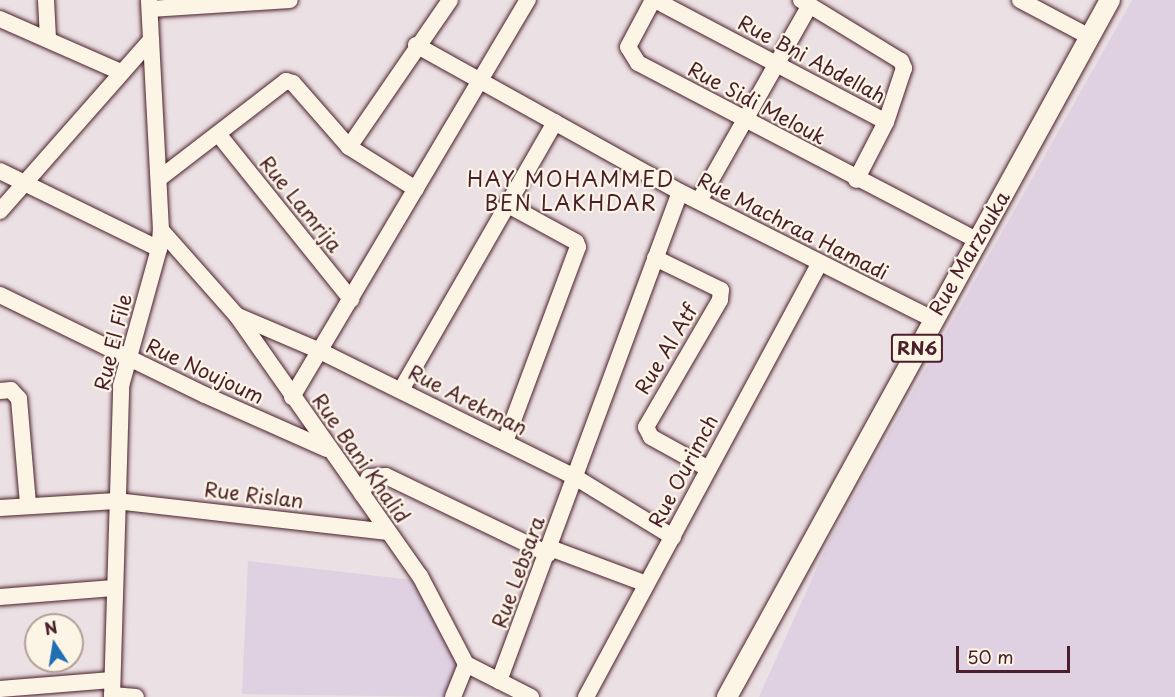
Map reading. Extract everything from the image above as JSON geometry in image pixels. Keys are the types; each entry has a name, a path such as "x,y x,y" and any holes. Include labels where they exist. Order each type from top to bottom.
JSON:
{"main road":[{"name":"Rue Marzouka","path":"727,697 932,319 1110,0"}],"street":[{"path":"46,0 48,39"},
{"path":"149,4 291,0"},
{"path":"349,147 416,45 450,0"},
{"path":"292,397 528,0"},
{"name":"Rue Sidi Melouk","path":"654,0 628,47 638,63 856,180 977,240"},
{"name":"Rue Bni Abdellah","path":"654,0 886,122"},
{"path":"1020,0 1090,37"},
{"path":"699,201 776,64 806,3 901,61 904,78 886,122 856,180"},
{"name":"Rue El File","path":"112,691 118,416 127,358 159,249 161,230 149,4"},
{"path":"0,19 121,72"},
{"path":"0,211 151,40"},
{"name":"Rue Machraa Hamadi","path":"416,45 680,192 819,265 932,319"},
{"path":"160,178 219,135 278,84 289,81 349,147 416,189"},
{"path":"401,390 555,122"},
{"name":"Rue Lamrija","path":"219,135 351,299"},
{"path":"0,171 159,249"},
{"name":"Rue Lebsara","path":"499,681 680,192"},
{"path":"505,442 578,247 576,242 508,205"},
{"name":"Rue Bani Khalid","path":"161,230 237,316 437,604 466,664"},
{"name":"Rue Al Atf","path":"655,258 721,290 720,300 646,427 651,437 707,468"},
{"name":"Rue Ourimch","path":"586,697 673,537 707,468 819,265"},
{"name":"Rue Noujoum","path":"0,295 127,358 329,450"},
{"name":"Rue Arekman","path":"237,316 320,351 575,477 673,537"},
{"path":"0,391 11,390 19,399 28,505"},
{"path":"362,494 369,477 386,476 549,551 647,584"},
{"name":"Rue Rislan","path":"0,508 116,501 388,532"},
{"path":"0,597 114,588"},
{"path":"453,697 466,664 531,697"},
{"path":"0,689 112,691 136,697"}],"shaded area":[{"path":"1132,0 1175,0 1175,697 759,697 828,543"},
{"path":"248,561 421,581 459,666 446,697 242,694"}],"district":[{"name":"HAY MOHAMMED BEN LAKHDAR","path":"571,190"}]}
